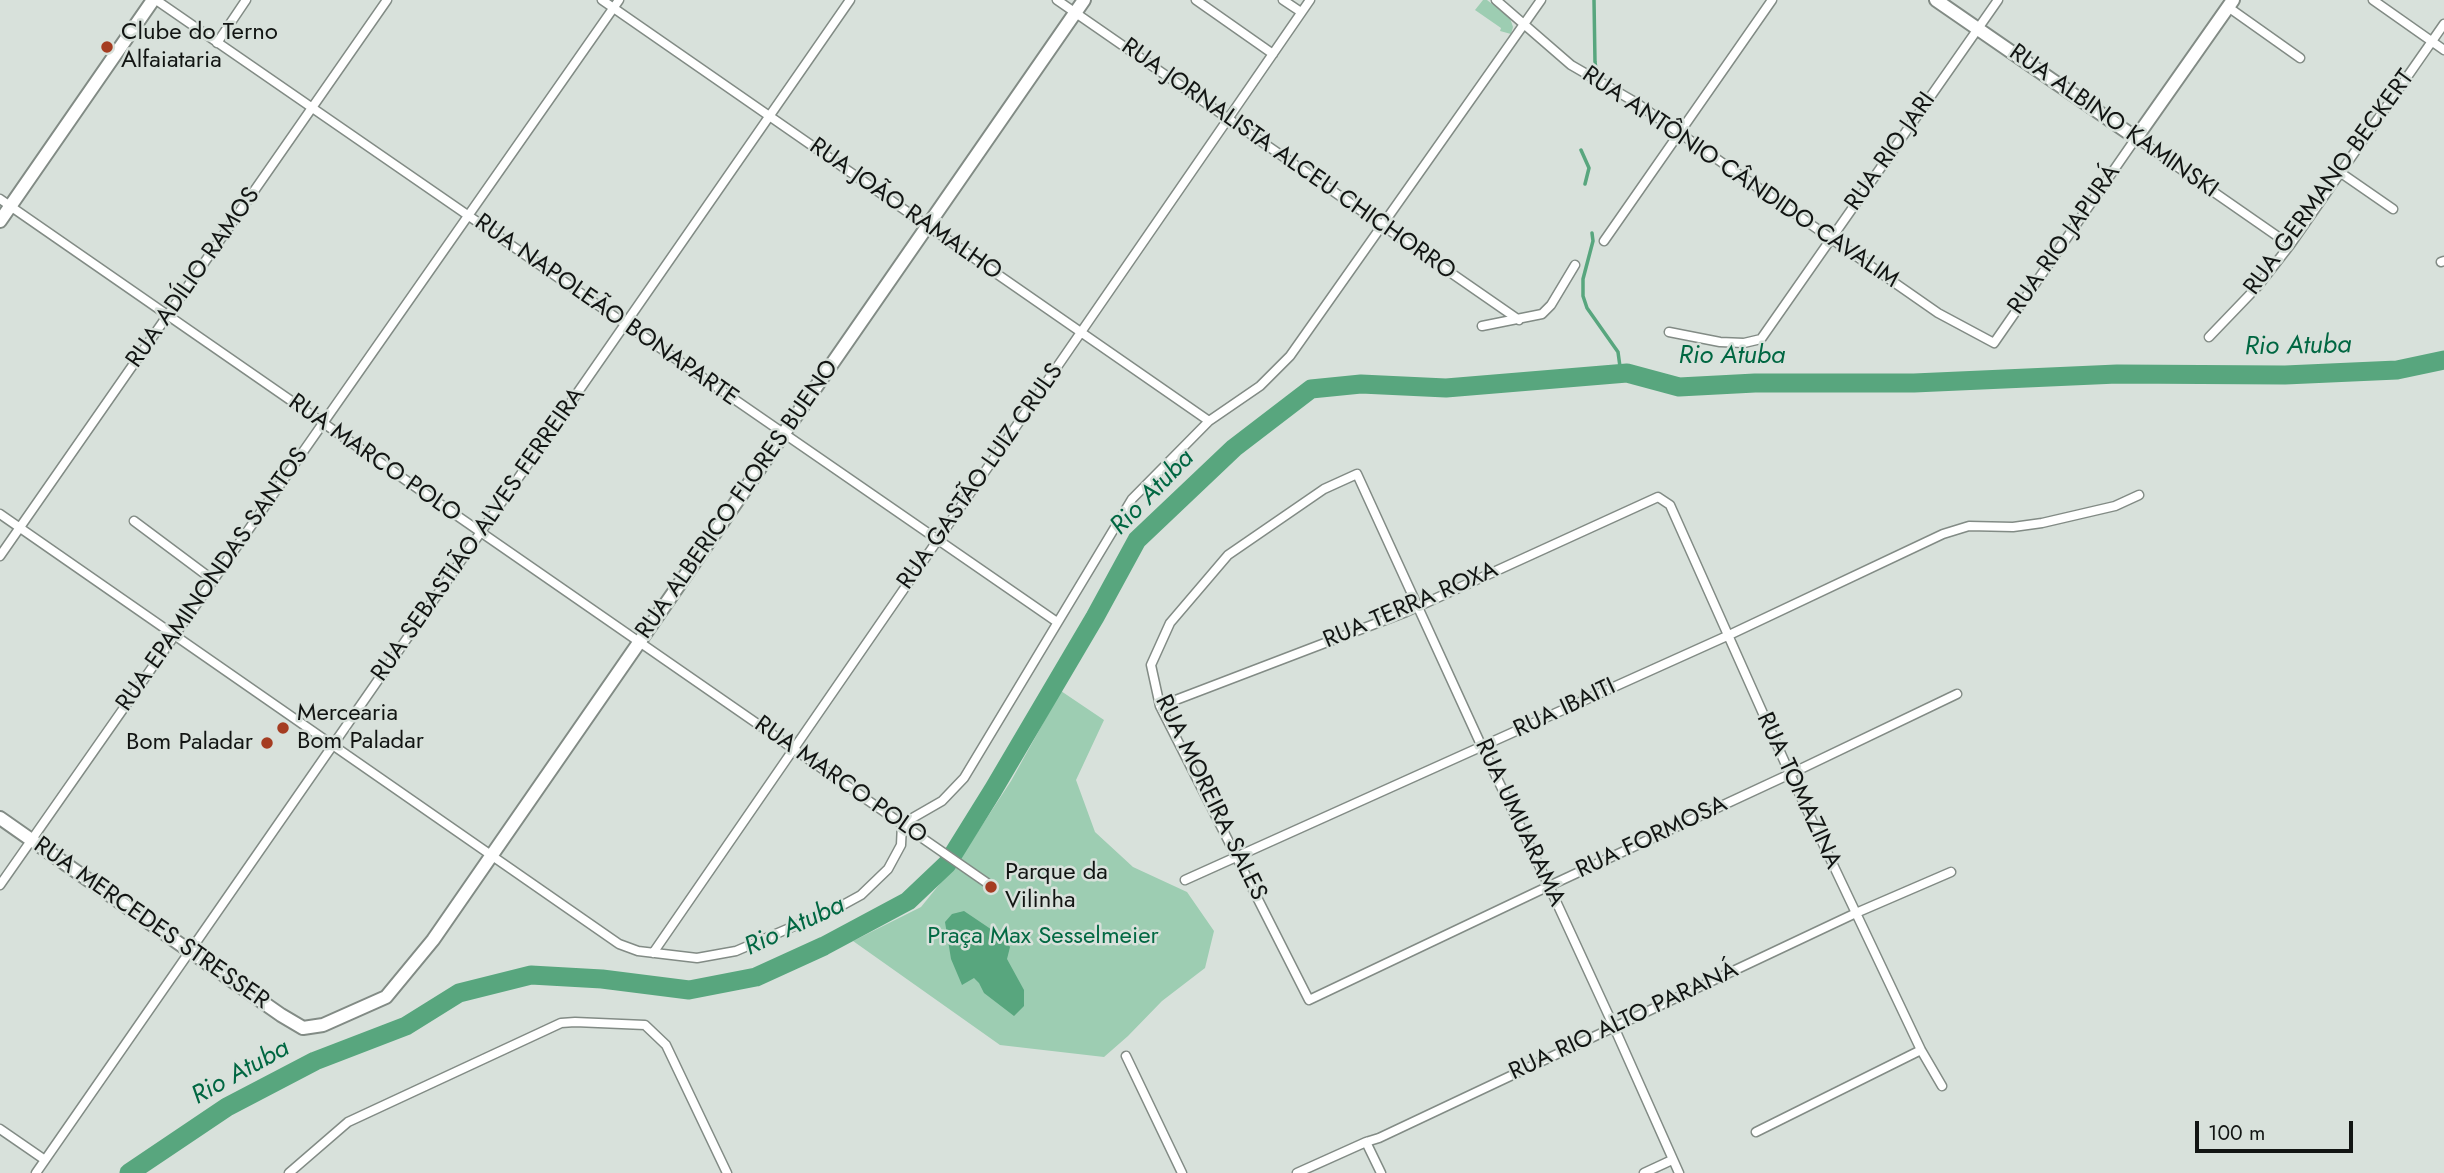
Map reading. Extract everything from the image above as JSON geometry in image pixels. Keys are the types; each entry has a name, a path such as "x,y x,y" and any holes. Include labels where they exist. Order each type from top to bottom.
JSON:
{"street":[{"name":"RUA NAPOLEÃO BONAPARTE","path":"154,0 1057,622"},
{"path":"0,221 5,203 154,0"},
{"path":"217,43 246,0"},
{"name":"RUA ADÍLIO RAMOS","path":"0,556 387,0"},
{"name":"RUA JOÃO RAMALHO","path":"601,0 616,4 770,116 1209,421"},
{"name":"RUA SEBASTIÃO ALVES FERREIRA","path":"36,1173 850,0"},
{"name":"RUA JORNALISTA ALCEU CHICHORRO","path":"1057,0 1519,320"},
{"name":"RUA ALBERICO FLORES BUENO","path":"303,1028 323,1025 386,997 423,953 1084,0"},
{"path":"1196,0 1273,54"},
{"path":"1283,0 1301,12"},
{"name":"RUA GASTÃO LUIZ CRULS","path":"653,953 1310,0"},
{"name":"RUA ANTÔNIO CÂNDIDO CAVALIM","path":"1496,0 1571,65 1635,102 1938,313 1994,343"},
{"path":"0,514 619,944 653,953 697,958 722,955 749,946 860,895 888,869 901,845 902,824 942,801 955,790 1132,499 1209,421 1260,386 1282,366 1541,0"},
{"path":"1604,241 1772,0"},
{"name":"RUA ALBINO KAMINSKI","path":"1936,0 2290,245"},
{"name":"RUA RIO JARI","path":"1668,332 1720,342 1744,343 1761,339 1998,0"},
{"path":"2373,0 2444,50"},
{"name":"RUA EPAMINONDAS SANTOS","path":"0,885 616,4"},
{"path":"2231,4 2300,58"},
{"name":"RUA RIO JAPURÁ","path":"1994,343 2231,4"},
{"name":"RUA GERMANO BECKERT","path":"2209,337 2258,286 2290,245 2444,24"},
{"path":"2341,173 2393,209"},
{"name":"RUA MARCO POLO","path":"5,203 990,885"},
{"path":"1482,326 1535,317 1547,310 1575,265"},
{"name":"RUA UMUARAMA","path":"1357,474 1679,1173"},
{"name":"RUA MOREIRA SALES","path":"1309,1000 1160,706 1151,665 1170,623 1228,555 1324,489 1357,474"},
{"name":"RUA IBAITI","path":"1185,880 1727,636 1943,534 1969,526 2013,527 2053,520 2115,506 2139,495"},
{"name":"RUA TERRA ROXA","path":"1160,706 1419,607 1658,497"},
{"name":"RUA TOMAZINA","path":"1658,497 1670,505 1790,774 1921,1050 1942,1086"},
{"path":"134,521 213,580"},
{"name":"RUA FORMOSA","path":"1309,1000 1957,694"},
{"name":"RUA MERCEDES STRESSER","path":"0,818 303,1028"},
{"name":"RUA RIO ALTO PARANÁ","path":"1297,1173 1379,1138 1856,913 1951,872"},
{"path":"289,1173 348,1122 561,1023 575,1022 645,1025 666,1045 727,1173"},
{"path":"1756,1132 1921,1050"},
{"path":"1126,1056 1182,1173"},
{"path":"0,1129 45,1160"},
{"path":"1366,1142 1381,1173"},
{"path":"1644,1173 1672,1160"}],"green space":[{"path":"1483,0 1487,0 1510,18 1513,27 1511,34 1500,31 1501,28 1475,10"},
{"name":"Praça Max Sesselmeier","path":"1061,691 1104,720 1076,780 1095,832 1133,867 1187,892 1214,931 1205,968 1162,1001 1104,1057 1000,1045 853,941 921,907 960,859 1011,781"}],"shaded area":[{"path":"964,911 1004,938 1010,947 1007,959 1024,990 1024,1006 1014,1016 984,993 974,978 962,985 951,959 945,922 952,914"}],"waterway":[{"path":"1594,0 1597,76"},
{"path":"1581,150 1589,168 1585,184"},
{"path":"1592,233 1593,241 1583,279 1583,296 1587,308 1618,352 1621,374"},
{"name":"Rio Atuba","path":"129,1173 227,1107 315,1061 406,1026 459,993 531,975 602,979 689,990 756,977 824,946 908,901 947,864 1095,617 1137,540 1234,448 1311,389 1361,384 1446,388 1627,373 1679,387 1755,383 1914,383 2117,374 2285,375 2397,370 2444,360"}],"place":[{"name":"Clube do Terno Alfaiataria","path":"107,47"},
{"name":"Mercearia Bom Paladar","path":"283,728"},
{"name":"Bom Paladar","path":"267,743"},
{"name":"Parque da Vilinha","path":"991,887"}]}
